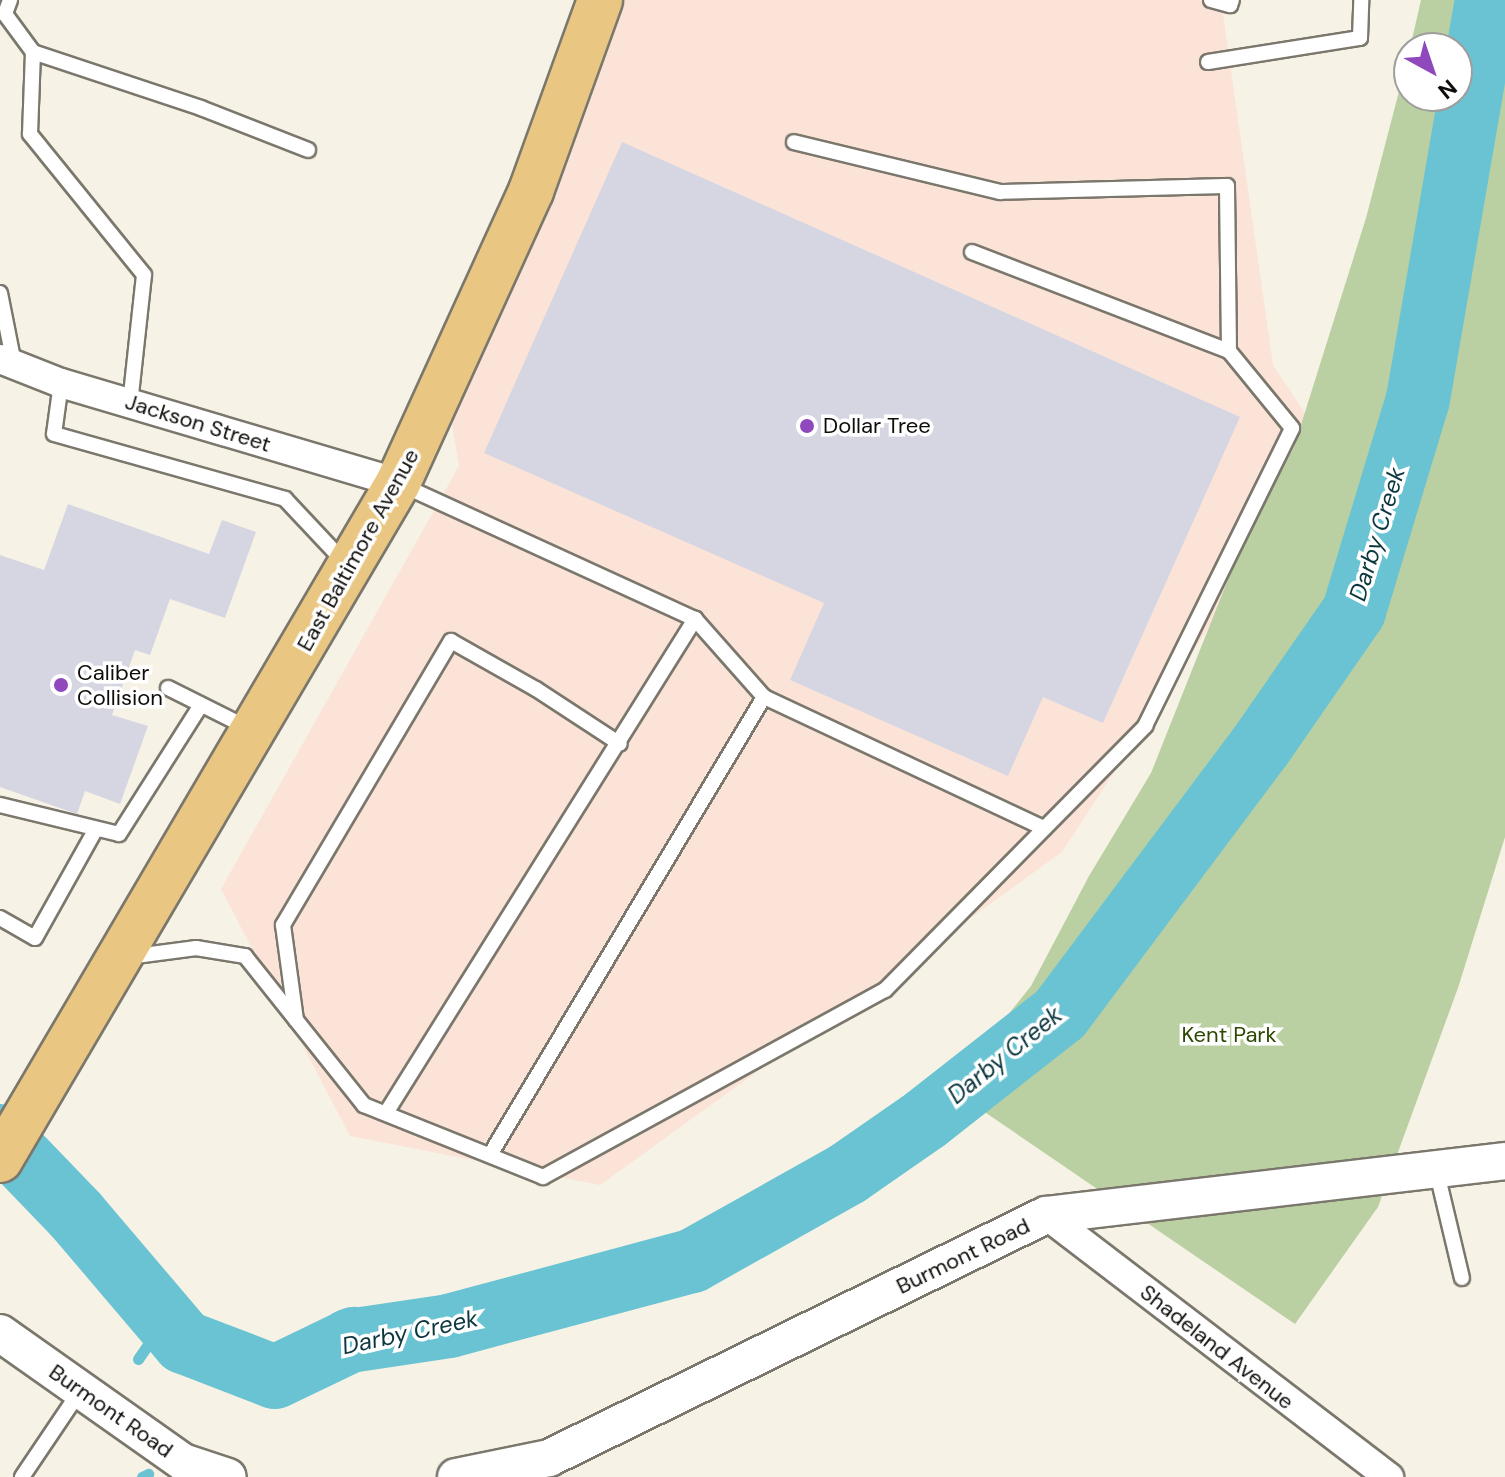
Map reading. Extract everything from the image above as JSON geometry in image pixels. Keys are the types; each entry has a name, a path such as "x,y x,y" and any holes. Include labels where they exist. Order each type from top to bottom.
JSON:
{"main road":[{"name":"East Baltimore Avenue","path":"0,1160 351,570 398,483 531,191 600,0"}],"street":[{"name":"Jackson Street","path":"7,361 61,383 398,483"},
{"name":"Burmont Road","path":"456,1477 549,1458 1046,1215 1505,1161"},
{"name":"Shadeland Avenue","path":"1046,1215 1389,1477"},
{"name":"Burmont Road","path":"0,1333 183,1462 228,1477"}],"lane":[{"path":"10,0 5,14 33,52 201,108 308,150"},
{"path":"1211,0 1233,2"},
{"path":"1208,62 1360,38 1361,0"},
{"path":"33,52 30,134 144,275 130,403"},
{"path":"794,142 1000,192 1227,186 1229,351"},
{"path":"120,958 196,948 245,956 364,1105 543,1177 885,990 1145,726 1292,428 1229,351 972,252"},
{"path":"0,293 7,361"},
{"path":"61,383 54,434 285,499 351,570"},
{"path":"398,483 695,619 764,697 1044,828"},
{"path":"386,1113 620,744 695,619"},
{"path":"296,1020 283,925 451,641 536,689 620,744"},
{"path":"168,688 254,731"},
{"path":"490,1155 764,697"},
{"path":"0,805 119,834 201,705"},
{"path":"0,918 35,938 96,829"},
{"path":"1436,1169 1462,1278"},
{"path":"22,1477 81,1390"}],"shaded area":[{"path":"617,0 1221,0 1273,365 1327,446 1062,852 600,1185 350,1136 221,889 459,466 452,424"}],"green space":[{"name":"Kent Park","path":"1421,0 1505,0 1505,837 1458,988 1378,1207 1295,1324 945,1085 971,1061 1031,986 1089,876 1151,773 1237,557 1294,447 1366,218 1394,112 1473,112 1473,32 1414,32"}],"building":[{"path":"622,142 1240,417 1103,723 1043,697 1008,776 790,680 824,603 484,453"},
{"name":"Caliber Collision","path":"68,504 209,554 222,520 256,532 225,618 170,599 150,655 135,650 112,715 148,726 120,804 85,791 77,814 0,787 0,555 44,570"}],"waterway":[{"name":"Darby Creek","path":"0,1136 76,1215 184,1342 275,1377 354,1339 349,1341 449,1326 692,1261 847,1174 926,1119 1060,1014 1260,747 1354,611 1418,399 1487,0"},
{"path":"138,1359 165,1320"},
{"path":"142,1477 148,1474"}],"place":[{"name":"Dollar Tree","path":"807,426"},
{"name":"Caliber Collision","path":"61,685"}]}
